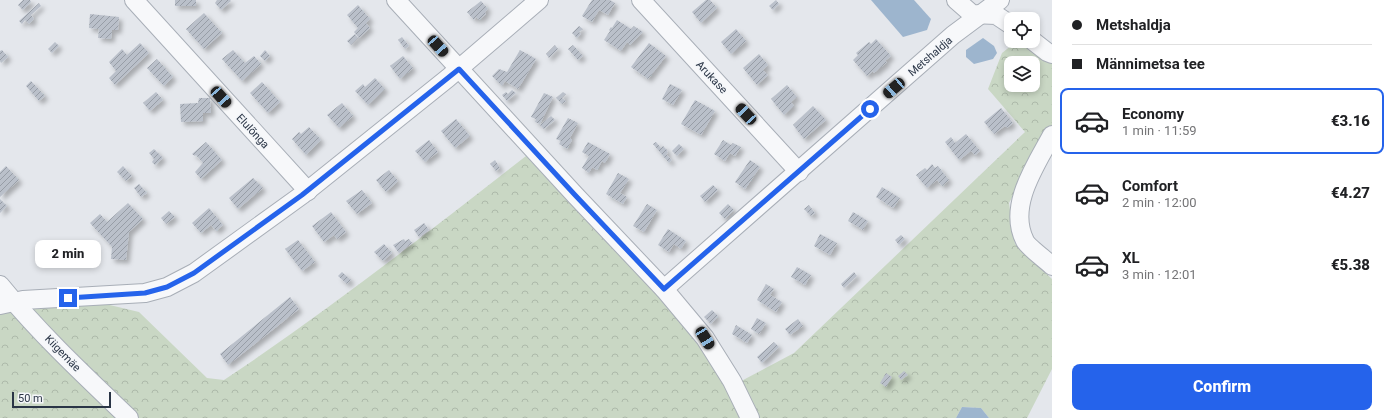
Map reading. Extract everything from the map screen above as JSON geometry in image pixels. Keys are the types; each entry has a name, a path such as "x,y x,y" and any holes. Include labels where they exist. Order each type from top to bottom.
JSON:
{"street":[{"name":"Elulõnga","path":"134,0 308,191"},
{"path":"396,0 575,195 664,289 705,338 732,382 750,418"},
{"path":"7,304 145,293 167,287 194,273 308,191 459,69 539,0"},
{"name":"Arukase","path":"641,0 799,172"},
{"path":"956,0 972,14 996,15 1004,20"},
{"name":"Metshaldja","path":"664,289 954,35 1000,0"},
{"path":"1040,46 1052,54"},
{"path":"1052,135 1030,176 1020,205 1020,228 1026,242 1052,266"},
{"name":"Kiigemäe","path":"0,285 7,304 129,418"}],"green space":[{"path":"1008,48 1028,48 1052,63 1052,125 1009,203 1015,244 1052,279 1052,369 1027,418 989,418 981,408 962,407 956,418 0,418 0,313 25,305 93,301 139,312 207,378 224,380 263,354 339,299 526,156 673,311 698,344 727,390 794,353 1025,132 988,89 1002,53"}],"water":[{"path":"871,0 914,0 931,19 927,30 903,37"},
{"path":"983,38 994,46 997,53 993,59 974,64 966,57 966,50"},
{"path":"962,407 981,408 989,418 956,418"}],"building":[{"path":"23,0 30,0 31,2 23,10 18,5"},
{"path":"175,0 196,0 196,6 175,6"},
{"path":"217,0 231,1 221,10 215,3"},
{"path":"592,0 610,0 615,3 608,15 599,10 592,22 582,16"},
{"path":"706,0 710,0 717,8 701,23 692,12"},
{"path":"776,0 779,4 773,10 769,6"},
{"path":"481,1 488,9 485,12 486,14 479,20 476,17 474,20 467,12"},
{"path":"39,3 41,6 31,15 34,19 29,24 25,20 22,24 19,21"},
{"path":"358,5 370,19 366,23 370,28 359,38 354,32 358,28 347,15"},
{"path":"204,13 222,33 204,49 186,29"},
{"path":"90,14 119,17 118,30 112,30 111,39 98,38 99,29 89,28"},
{"path":"617,20 631,29 634,26 643,32 630,45 627,42 621,51 604,40 610,31 609,30"},
{"path":"579,26 583,29 579,32 581,34 577,38 572,33"},
{"path":"736,29 746,41 731,54 721,42"},
{"path":"355,34 358,38 351,45 347,41"},
{"path":"402,37 409,46 405,49 398,40"},
{"path":"876,39 891,56 885,61 887,62 874,73 873,71 867,76 853,60 858,55 856,53 869,42 871,44"},
{"path":"55,42 59,46 52,53 48,49"},
{"path":"140,43 149,53 115,85 109,78 116,71 109,62 122,49 127,55"},
{"path":"649,43 666,56 648,79 631,67"},
{"path":"555,45 558,49 549,58 546,54"},
{"path":"573,45 583,56 578,60 568,49"},
{"path":"2,50 8,57 1,63 0,51"},
{"path":"233,50 245,63 254,56 261,64 242,81 222,59"},
{"path":"265,50 270,56 265,61 260,56"},
{"path":"520,50 536,59 518,89 505,81 502,86 492,76 499,69 507,72"},
{"path":"759,54 768,65 763,70 768,75 757,85 743,68"},
{"path":"403,56 413,68 400,79 390,66"},
{"path":"157,59 173,77 164,86 147,68"},
{"path":"375,78 385,89 368,105 355,91 363,84 365,87"},
{"path":"31,81 45,96 39,101 26,86"},
{"path":"262,82 280,102 268,113 250,93"},
{"path":"670,84 682,90 673,105 662,99"},
{"path":"787,85 797,97 791,102 794,106 784,115 771,99"},
{"path":"512,90 516,93 507,101 502,95 506,92 508,94"},
{"path":"156,92 163,100 150,111 143,103"},
{"path":"563,92 566,94 562,98 566,101 562,104 556,98"},
{"path":"544,93 553,97 540,124 535,122 536,119 531,117"},
{"path":"199,98 210,98 211,113 203,113 203,121 181,122 180,104 198,103"},
{"path":"695,100 715,111 701,135 681,124"},
{"path":"342,103 353,116 339,128 327,115"},
{"path":"813,106 826,120 804,139 793,125"},
{"path":"1001,108 1013,123 1007,128 1005,126 994,134 984,122"},
{"path":"551,116 555,120 544,129 540,125"},
{"path":"568,118 578,123 570,138 572,140 567,149 559,144 561,141 556,139"},
{"path":"456,119 470,136 455,148 441,131"},
{"path":"309,127 321,140 306,155 292,139 299,132 301,134"},
{"path":"966,134 980,151 975,155 971,151 959,160 945,142 951,137 955,143"},
{"path":"429,140 438,152 425,162 415,151"},
{"path":"723,140 731,145 733,143 741,147 735,156 730,153 725,161 714,154"},
{"path":"206,142 222,160 201,179 195,172 203,163 196,155 195,156 192,154"},
{"path":"588,142 610,154 605,163 602,161 597,170 592,167 589,173 582,168 589,156 582,152"},
{"path":"656,142 661,148 663,146 668,151 666,154 672,160 669,163 653,144"},
{"path":"679,144 684,149 677,156 672,151"},
{"path":"154,149 163,158 155,165 152,162 154,159 149,153"},
{"path":"495,160 500,168 496,171 490,164"},
{"path":"750,160 760,167 745,189 735,182"},
{"path":"932,164 935,168 938,166 949,180 942,186 937,180 927,188 916,175 925,168 927,170"},
{"path":"6,166 19,180 0,197 0,172"},
{"path":"123,166 132,176 126,181 117,172"},
{"path":"389,170 398,181 386,192 376,180"},
{"path":"618,173 629,179 620,193 627,197 623,204 606,194"},
{"path":"253,178 263,188 238,209 229,198"},
{"path":"139,184 147,193 141,197 134,188"},
{"path":"713,185 718,190 705,202 700,196"},
{"path":"882,187 900,198 893,208 876,197"},
{"path":"362,190 372,203 357,214 346,201"},
{"path":"0,199 7,206 0,213"},
{"path":"128,203 143,219 129,232 126,260 111,259 112,247 90,223 100,214 107,222"},
{"path":"647,204 657,210 644,232 633,226"},
{"path":"728,204 734,210 725,219 719,213"},
{"path":"809,205 815,213 811,216 804,209"},
{"path":"209,208 223,225 216,231 211,225 201,233 192,223"},
{"path":"169,211 175,217 166,224 161,218"},
{"path":"331,212 346,232 337,239 334,235 324,242 312,226"},
{"path":"853,212 868,221 863,230 848,221"},
{"path":"424,223 429,230 419,237 414,230"},
{"path":"668,229 686,241 681,249 674,244 669,252 658,245"},
{"path":"820,234 837,243 830,255 814,246"},
{"path":"901,235 905,239 899,245 895,240"},
{"path":"404,239 405,241 409,239 412,243 399,253 393,245"},
{"path":"298,240 315,262 302,271 285,249"},
{"path":"384,244 392,253 383,261 374,252"},
{"path":"797,267 811,275 805,285 791,277"},
{"path":"342,272 351,280 347,284 338,276"},
{"path":"854,272 857,276 844,288 841,284"},
{"path":"766,284 774,289 770,295 782,302 776,312 757,300"},
{"path":"290,297 299,309 228,365 220,354"},
{"path":"712,310 718,316 711,324 704,317"},
{"path":"757,318 766,323 759,334 751,329"},
{"path":"798,319 803,326 790,335 785,329"},
{"path":"736,325 752,335 747,343 732,334"},
{"path":"774,342 779,347 762,363 757,357"},
{"path":"904,371 908,375 901,380 898,376"},
{"path":"886,373 892,377 886,387 880,383"}],"route":[{"path":"68,298 145,293 167,287 194,273 302,195 459,69 664,289 870,109"}]}
